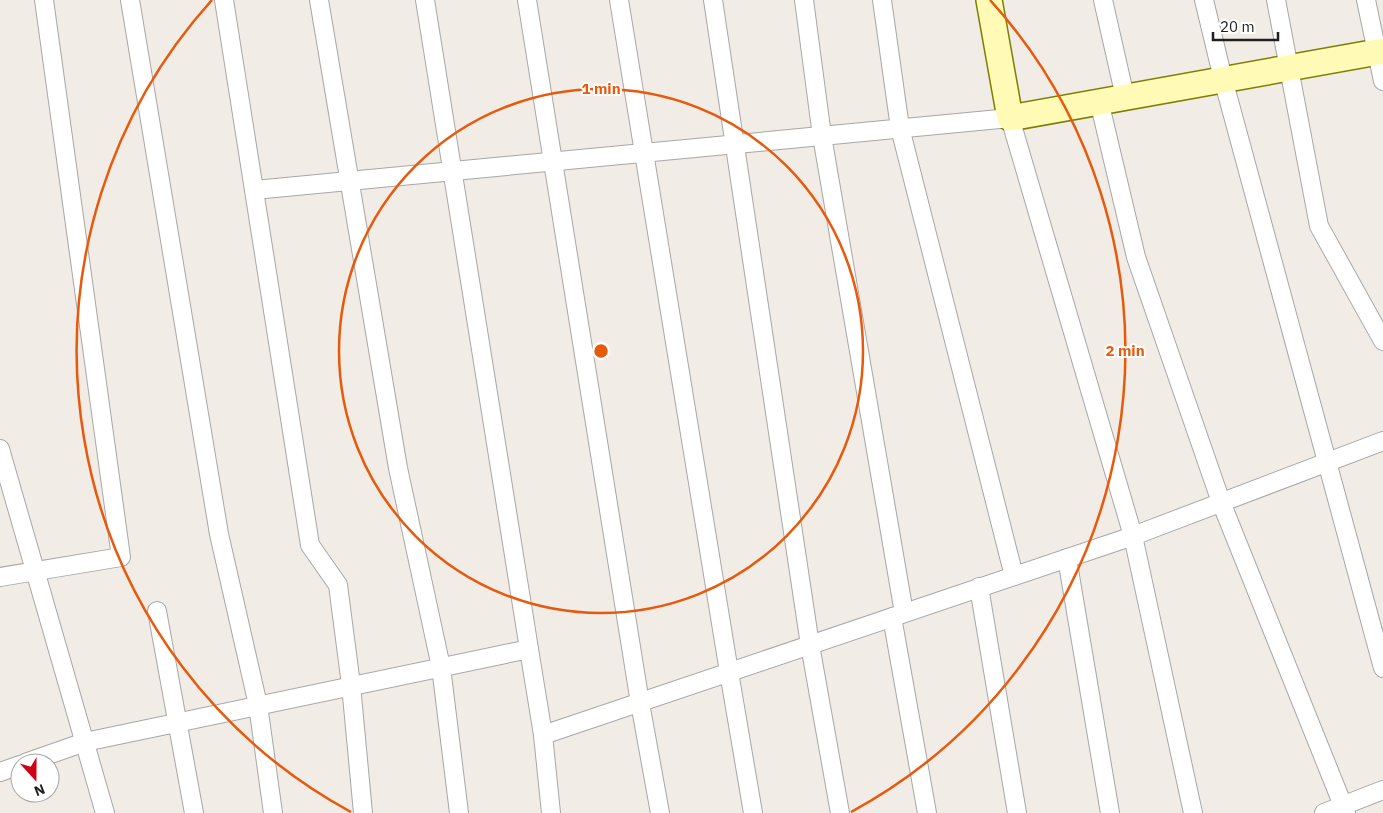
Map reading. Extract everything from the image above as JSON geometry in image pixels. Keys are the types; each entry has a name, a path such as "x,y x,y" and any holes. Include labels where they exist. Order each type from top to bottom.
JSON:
{"street":[{"path":"0,577 121,557 44,0"},
{"path":"130,0 219,534 258,705 273,813"},
{"path":"224,0 310,545 338,585 351,685 363,813"},
{"path":"319,0 398,468 441,667 459,813"},
{"path":"425,0 530,649 543,735 551,813"},
{"path":"527,0 640,703 660,813"},
{"path":"619,0 753,813"},
{"path":"714,0 810,645 840,813"},
{"path":"804,0 822,136 898,615 927,813"},
{"path":"882,0 900,128 1014,576"},
{"path":"988,0 1010,118 1133,536 1192,813"},
{"path":"1103,0 1125,97"},
{"path":"1204,0 1223,79 1383,668"},
{"path":"1276,0 1320,226 1383,342"},
{"path":"1366,0 1379,51 1383,81"},
{"path":"254,190 1010,118 1379,51"},
{"path":"1099,102 1136,257 1221,502 1345,810"},
{"path":"543,735 1133,536 1383,441"},
{"path":"0,449 105,813"},
{"path":"1067,558 1110,813"},
{"path":"979,588 1017,813"},
{"path":"157,611 194,813"},
{"path":"54,753 85,742 530,649"},
{"path":"1324,813 1345,810 1383,790"}]}
